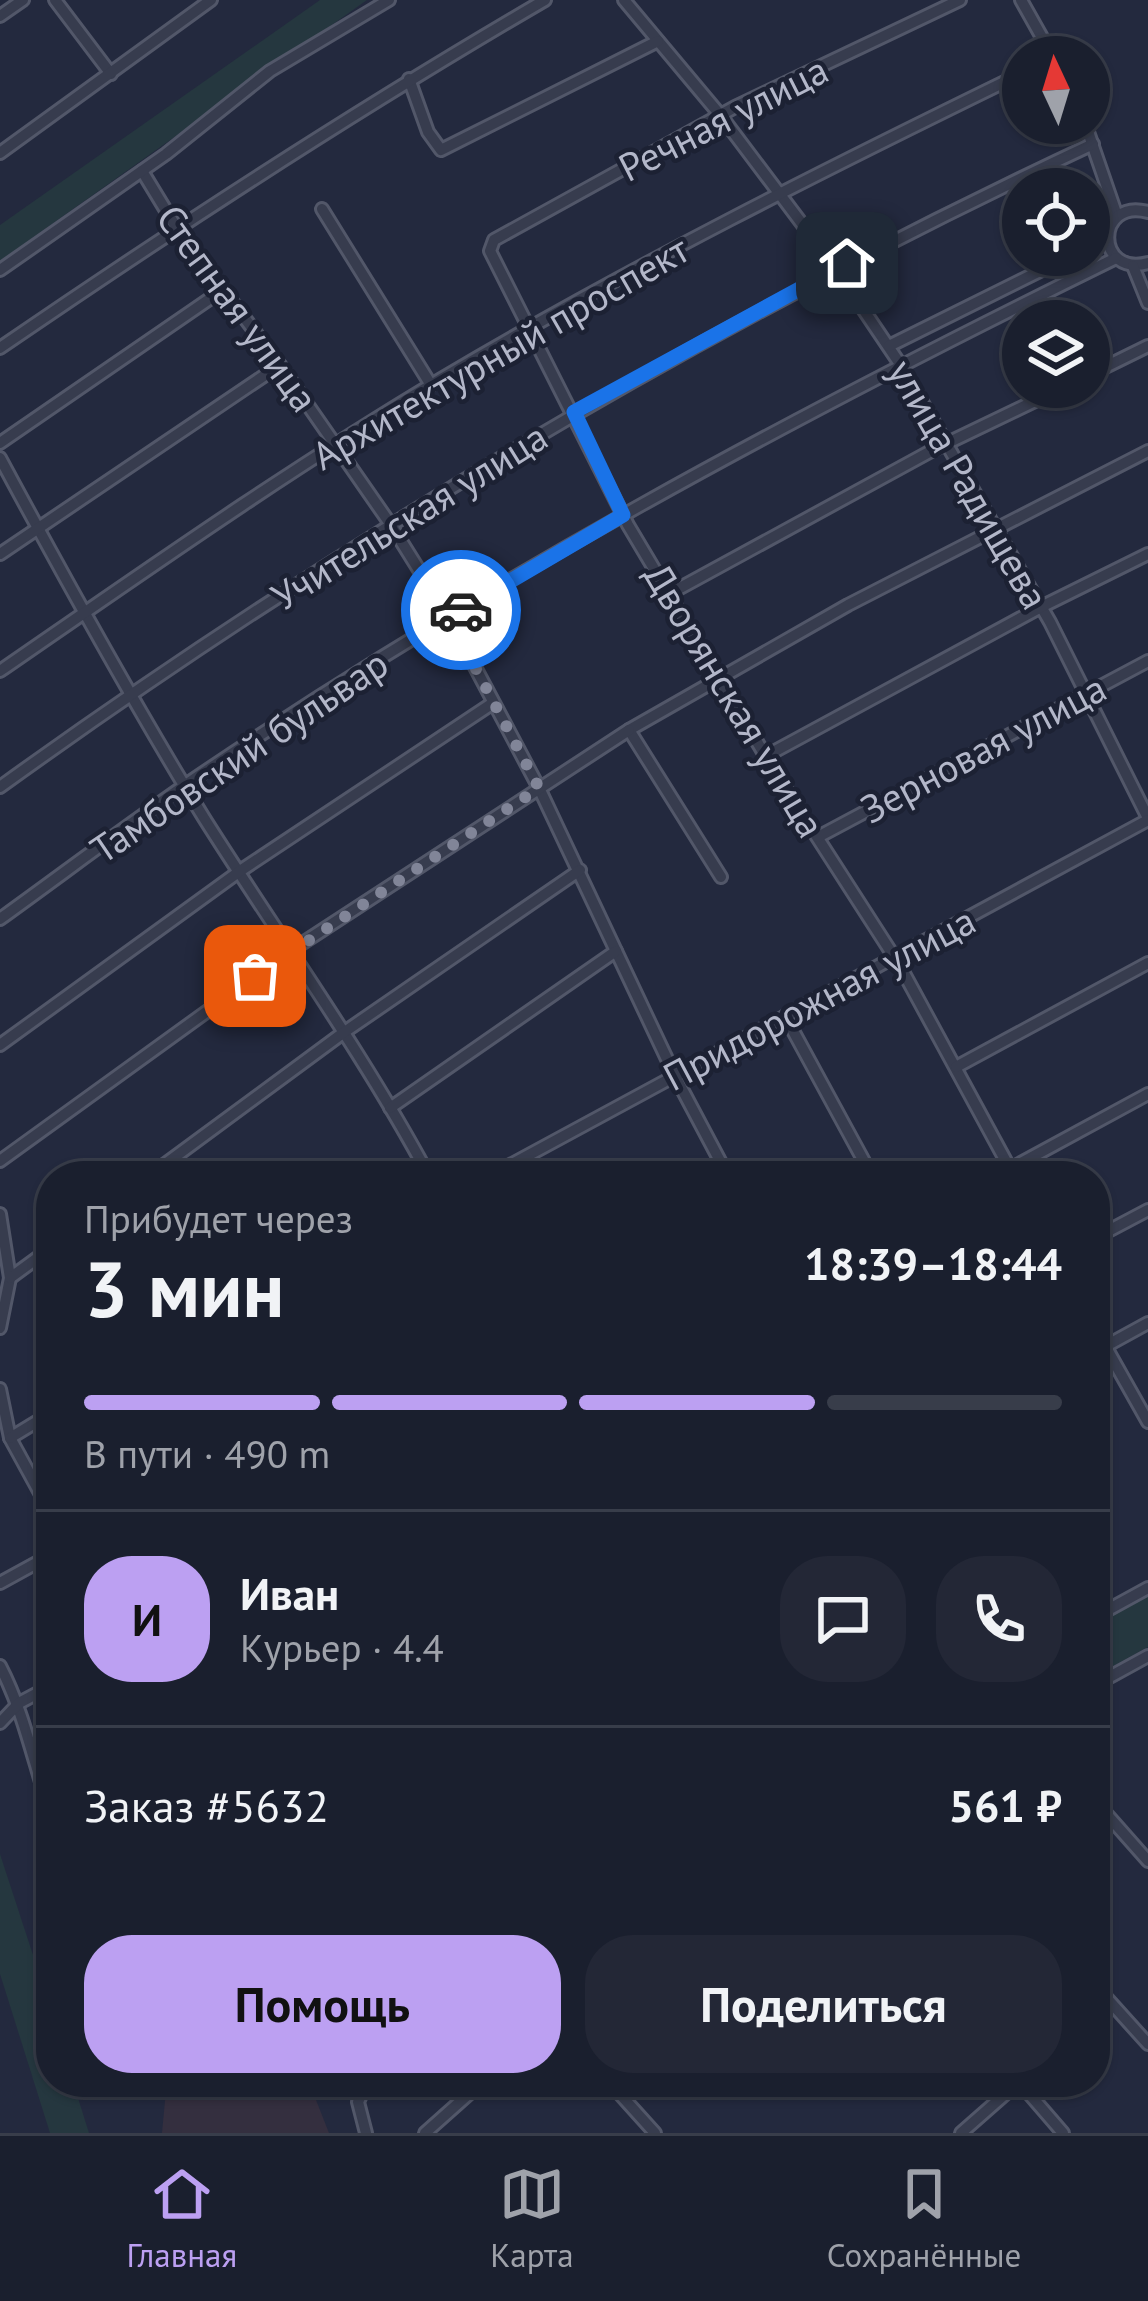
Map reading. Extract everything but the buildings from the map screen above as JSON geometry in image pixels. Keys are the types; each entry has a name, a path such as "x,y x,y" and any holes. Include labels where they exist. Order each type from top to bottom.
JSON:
{"street":[{"path":"0,16 22,0"},
{"path":"56,0 111,74"},
{"path":"0,153 211,0"},
{"path":"0,348 176,227 409,79 544,0"},
{"name":"улица Радищева","path":"624,0 721,116 889,346 1041,607 1148,819"},
{"name":"Речная улица","path":"490,244 721,116 960,0"},
{"path":"1021,0 1041,36"},
{"path":"0,270 142,171 270,70 388,1"},
{"path":"409,79 428,132 441,150 658,41"},
{"name":"Архитектурный проспект","path":"0,671 335,445 530,327 778,192 1002,83"},
{"path":"1094,144 1118,216"},
{"name":"Учительская улица","path":"0,787 131,693 574,412 836,269 1094,144"},
{"name":"Степная улица","path":"142,171 176,227 392,525 449,618 580,870 675,1076"},
{"path":"322,209 431,386"},
{"path":"1110,233 1118,216 1135,209 1148,212"},
{"path":"1110,242 1116,258 1133,266 1148,262"},
{"name":"Дворянская улица","path":"490,244 623,515 718,679 895,957 1006,1161"},
{"name":"Тамбовский бульвар","path":"0,919 185,786 449,618 623,515 900,364 1116,258"},
{"path":"1133,266 1148,303"},
{"path":"889,346 1030,276"},
{"path":"0,443 224,289"},
{"path":"1110,365 1148,346"},
{"path":"0,554 280,365"},
{"path":"669,594 946,443 1020,408"},
{"path":"0,1161 292,950 629,730 995,526 1148,451"},
{"path":"0,458 185,786 420,1161"},
{"path":"766,756 1148,554"},
{"name":"Зерновая улица","path":"818,837 1148,661"},
{"path":"0,1045 240,871 493,704"},
{"path":"629,730 721,878"},
{"name":"Придорожная улица","path":"518,1161 1148,819"},
{"path":"169,1161 580,870"},
{"path":"390,1108 616,951"},
{"path":"956,1067 1148,963"},
{"path":"785,1016 864,1161"},
{"path":"675,1076 720,1161"},
{"path":"1031,1161 1148,1094"},
{"path":"1110,1230 1148,1210"},
{"path":"0,1214 10,1279 0,1328"},
{"path":"10,1279 36,1259"},
{"path":"1110,1344 1148,1323"},
{"path":"1110,1364 1148,1423"},
{"path":"0,1389 10,1438 36,1486"},
{"path":"10,1438 36,1422"},
{"path":"0,1583 36,1563"},
{"path":"1110,1609 1148,1588"},
{"path":"1110,1677 1146,1661"},
{"path":"0,1666 19,1703 36,1770"},
{"path":"0,1723 19,1703 36,1694"},
{"path":"1110,1818 1148,1861"},
{"path":"1110,2002 1148,2044"},
{"path":"360,2097 366,2133"},
{"path":"424,2133 465,2097"},
{"path":"623,2097 655,2133"},
{"path":"961,2133 1002,2097"},
{"path":"1032,2097 1064,2133"}],"shaded area":[{"path":"320,0 367,0 0,261 0,225"},
{"path":"1148,1591 1148,1647 1110,1668 1110,1612"},
{"path":"0,1854 36,1964 36,2088 0,1974"},
{"path":"39,2097 78,2097 89,2133 50,2133"},
{"path":"165,2097 315,2097 329,2133 162,2133"}],"way so far":[{"path":"255,976 539,788 449,618 461,610"}],"route":[{"path":"461,610 623,515 574,412 847,263"}]}
